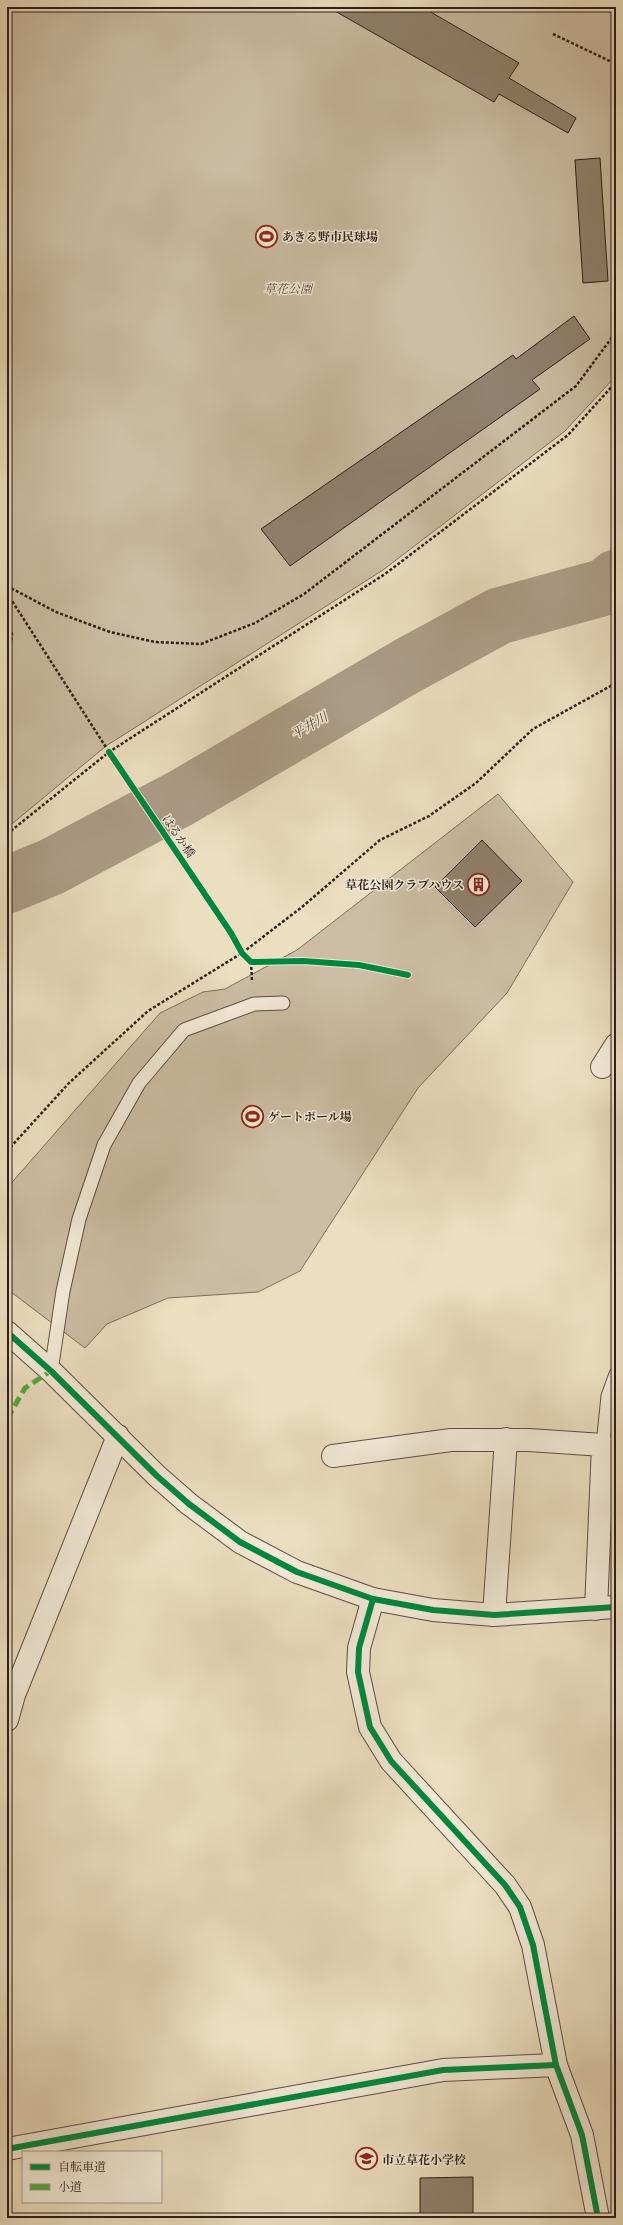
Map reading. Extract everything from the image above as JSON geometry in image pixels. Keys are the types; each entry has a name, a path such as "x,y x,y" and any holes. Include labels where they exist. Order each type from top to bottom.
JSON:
{"street":[{"path":"602,1067 616,1045"},
{"path":"7,1332 51,1371 157,1476 189,1504 240,1542 297,1572 373,1599 433,1610 494,1615 606,1608 603,1445 506,1440 451,1440 334,1456"},
{"path":"7,1720 14,1695 118,1436"},
{"path":"494,1615 506,1440"},
{"path":"373,1599 359,1648 358,1672 370,1727 391,1761 505,1885 520,1907 533,1945 556,2065 582,2135 598,2218"},
{"path":"7,2149 443,2070 556,2065"}],"lane":[{"path":"51,1371 63,1291 79,1219 104,1145 139,1083 184,1030 254,1004 283,1003"},
{"path":"603,1445 608,1396 616,1374"}],"path":[{"path":"552,34 616,64"},
{"path":"7,586 56,612 110,632 155,642 201,644 255,624 304,594 576,386 616,332"},
{"path":"7,834 109,752 385,574 568,435 616,382"},
{"path":"7,613 12,635 7,675"},
{"path":"7,1151 69,1082 148,1011 242,953 302,907 380,840 429,816 476,783 533,729 616,683"},
{"path":"242,953 251,962 303,962 359,965 408,974"}],"green space":[{"name":"草花公園","path":"7,7 616,7 616,374 565,431 383,570 106,746 7,828"},
{"path":"498,794 573,882 507,993 418,1088 300,1271 258,1292 168,1298 107,1324 85,1348 7,1289 7,1188 160,1013 203,992 225,989 297,950"}],"building":[{"path":"328,7 422,7 519,63 509,78 576,118 568,133 499,94 494,102"},
{"path":"600,158 608,281 583,283 575,160"},
{"path":"574,316 590,339 532,380 540,389 290,566 261,529 513,355 516,359"},
{"name":"草花公園クラブハウス","path":"482,840 522,881 475,927 435,887"},
{"path":"473,2177 473,2218 408,2218 408,2216 420,2216 420,2178"}],"waterway":[{"name":"平井川","path":"7,885 51,867 181,798 407,666 499,616 605,587 616,578"}],"marked path":[{"path":"7,1419 25,1388 51,1371"}],"cycle path":[{"name":"はるか橋","path":"109,752 231,933 242,953 251,962 303,961 359,965 408,975"},
{"path":"7,1332 51,1371 157,1476 189,1504 240,1542 297,1572 373,1599 433,1610 494,1615 616,1607"},
{"path":"373,1599 359,1648 358,1672 370,1727 391,1761 505,1885 520,1907 533,1945 556,2065 582,2135 598,2218"},
{"path":"7,2149 443,2070 556,2065"}],"place":[{"name":"あきる野市民球場","path":"267,236"},
{"name":"草花公園クラブハウス","path":"479,884"},
{"name":"ゲートボール場","path":"252,1116"},
{"name":"市立草花小学校","path":"366,2159"}]}
